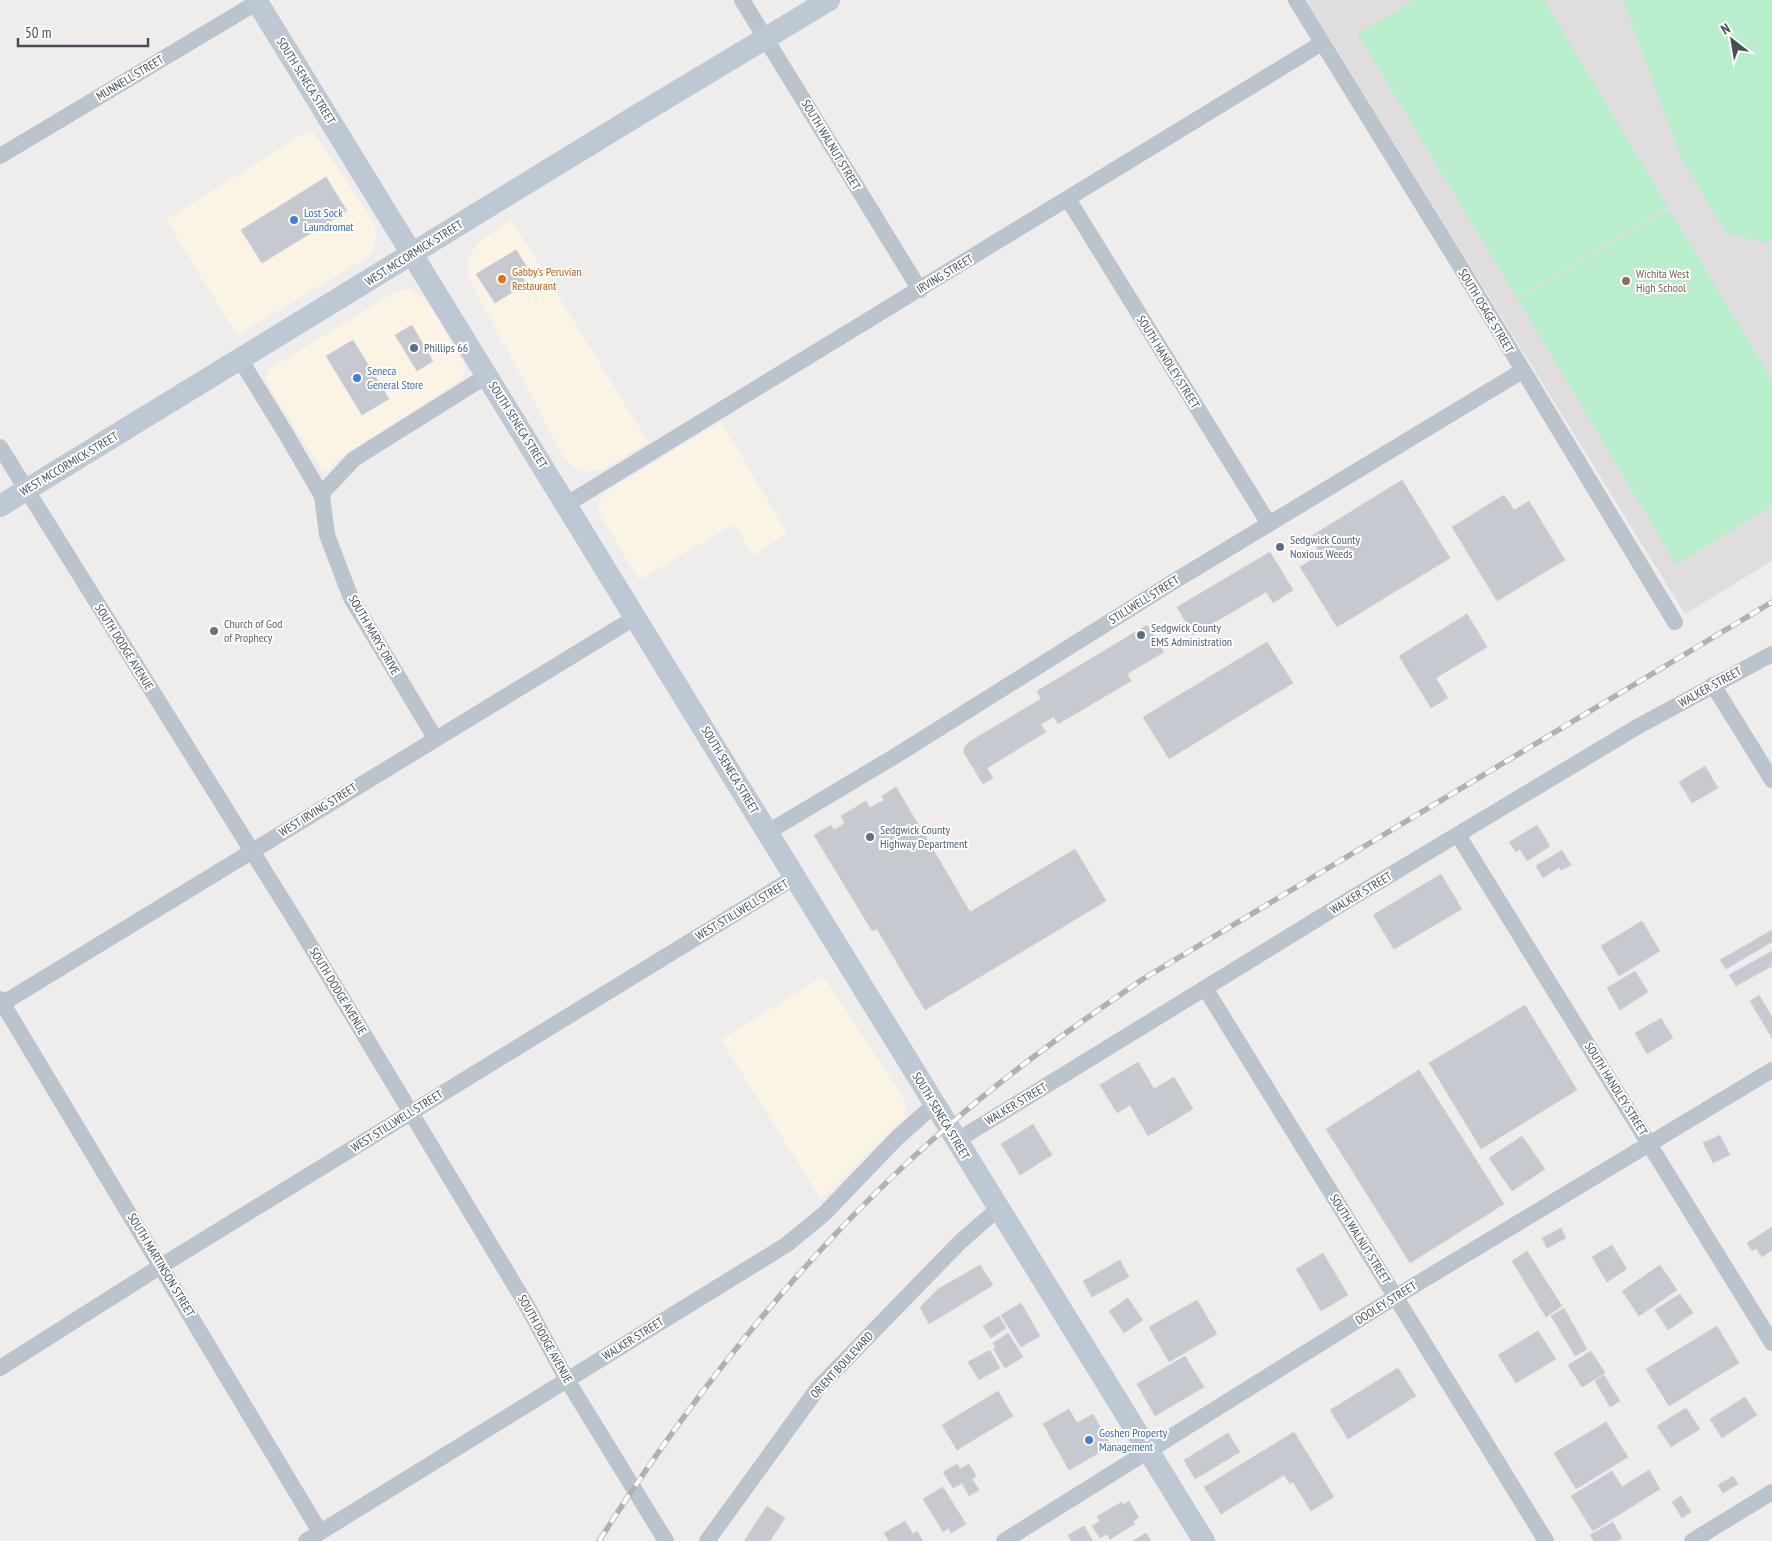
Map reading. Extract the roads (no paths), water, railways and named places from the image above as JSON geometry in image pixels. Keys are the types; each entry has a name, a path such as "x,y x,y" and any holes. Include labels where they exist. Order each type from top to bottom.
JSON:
{"street":[{"name":"SOUTH WALNUT STREET","path":"742,0 920,290"},
{"name":"WEST MCCORMICK STREET","path":"0,506 829,0"},
{"name":"SOUTH OSAGE STREET","path":"1296,0 1675,622"},
{"name":"MUNNELL STREET","path":"0,156 258,1"},
{"name":"SOUTH SENECA STREET","path":"258,1 956,1141 1204,1541"},
{"name":"IRVING STREET","path":"567,504 1322,43"},
{"name":"SOUTH HANDLEY STREET","path":"1068,199 1269,524"},
{"name":"SOUTH MARYS DRIVE","path":"240,359 322,496 327,535 350,598 435,738"},
{"name":"STILLWELL STREET","path":"768,832 892,758 1159,590 1522,371"},
{"path":"322,496 324,491 354,459 488,376"},
{"name":"SOUTH DODGE AVENUE","path":"0,447 252,851 526,1304 567,1380 666,1541"},
{"name":"WEST IRVING STREET","path":"1,1002 636,617"},
{"name":"WALKER STREET","path":"956,1141 1637,727 1772,654"},
{"path":"1713,685 1772,780"},
{"name":"SOUTH HANDLEY STREET","path":"1458,835 1772,1343"},
{"name":"WEST STILLWELL STREET","path":"0,1368 161,1266 795,877"},
{"name":"SOUTH WALNUT STREET","path":"1205,988 1546,1541"},
{"name":"SOUTH MARTINSON STREET","path":"1,1002 320,1532"},
{"name":"DOOLEY STREET","path":"1004,1541 1395,1297 1772,1070"},
{"name":"WALKER STREET","path":"306,1541 786,1245 824,1214 897,1138 934,1105"},
{"name":"ORIENT BOULEVARD","path":"707,1541 818,1388 961,1242 998,1209"},
{"path":"1692,1541 1772,1492"}],"railway":[{"path":"599,1541 675,1429 758,1321 849,1220 897,1172 970,1107 1068,1032 1143,979 1772,602"}],"place":[{"name":"Lost Sock Laundromat","path":"294,220"},
{"name":"Gabby's Peruvian Restaurant","path":"502,279"},
{"name":"Wichita West High School","path":"1626,281"},
{"name":"Phillips 66","path":"414,348"},
{"name":"Seneca General Store","path":"357,378"},
{"name":"Sedgwick County Noxious Weeds","path":"1280,547"},
{"name":"Church of God of Prophecy","path":"214,631"},
{"name":"Sedgwick County EMS Administration","path":"1141,635"},
{"name":"Sedgwick County Highway Department","path":"870,837"},
{"name":"Goshen Property Management","path":"1089,1440"}]}
